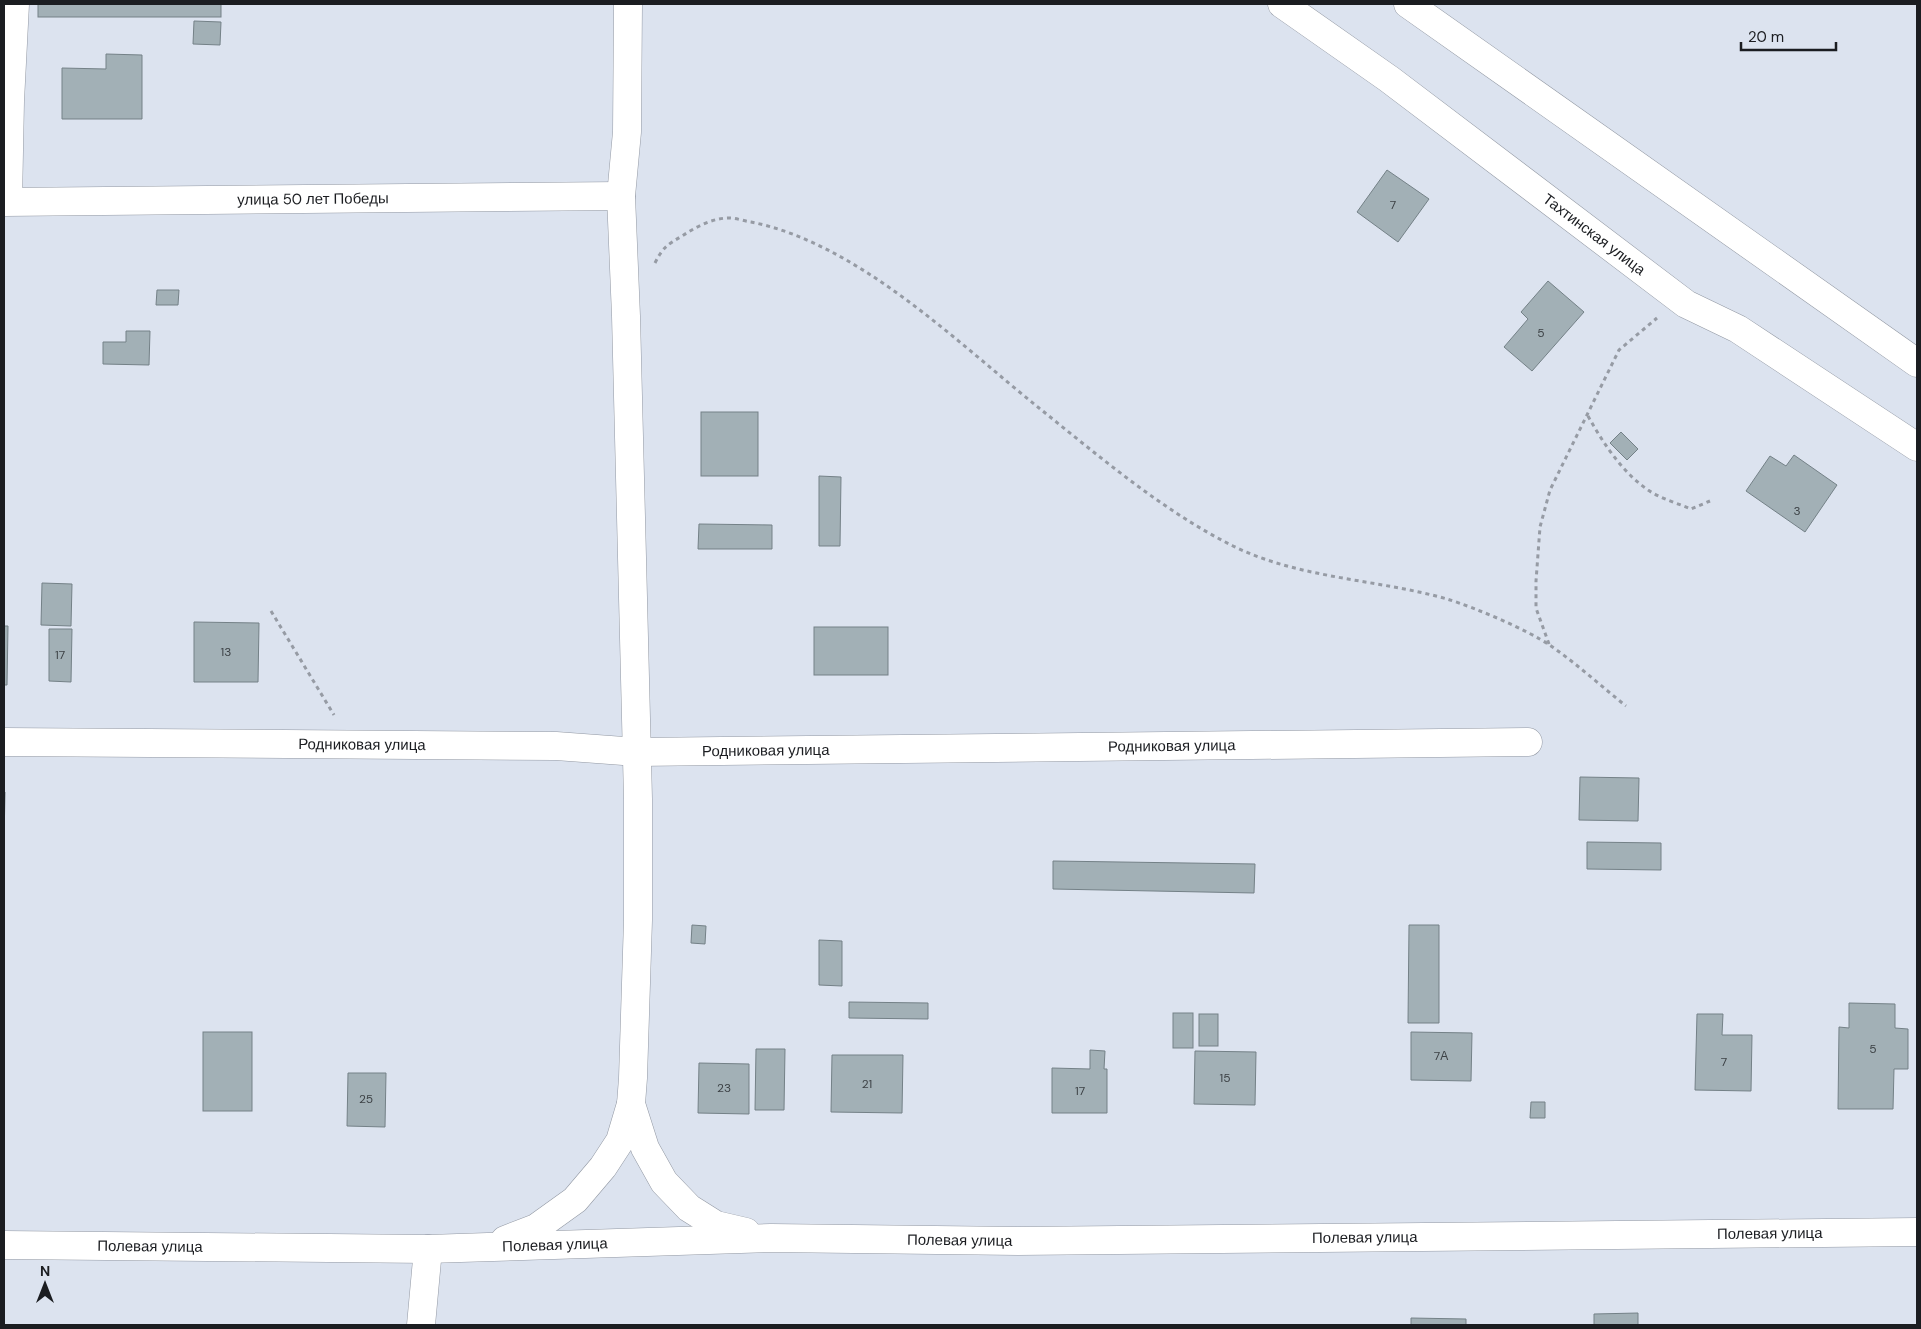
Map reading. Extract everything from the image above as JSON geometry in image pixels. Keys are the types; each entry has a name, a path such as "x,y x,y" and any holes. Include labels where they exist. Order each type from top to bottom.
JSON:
{"main road":[{"path":"6,202 15,4"},
{"path":"487,1247 536,1228 575,1200 603,1167 620,1142 631,1104 638,920 637,752 622,196 627,132 628,4"},
{"name":"Тахтинская улица","path":"1282,4 1389,78 1686,304 1738,329 1917,447"},
{"path":"1408,4 1917,363"},
{"name":"улица 50 лет Победы","path":"6,202 622,196"},
{"name":"Родниковая улица","path":"4,742 556,746 637,752 1528,742"},
{"path":"631,1104 645,1148 664,1182 689,1208 716,1225 771,1238"},
{"name":"Полевая улица","path":"4,1245 428,1249 771,1238 1028,1241 1917,1232"},
{"path":"421,1325 428,1249"}],"path":[{"path":"653,266 662,249 699,224 728,218 768,226 807,240 850,262 919,310 1040,409 1152,496 1199,526 1264,560 1449,600 1505,622 1549,645 1626,706"},
{"path":"1549,645 1536,608 1536,581 1540,527 1550,490 1619,350 1657,318 1686,304"},
{"path":"1588,415 1600,438 1625,470 1649,491 1691,509 1710,501"},
{"path":"271,610 352,745"}],"building":[{"path":"38,4 221,4 221,17 38,17"},
{"path":"194,21 221,22 220,45 193,44"},
{"path":"106,54 142,55 142,119 62,119 62,68 106,69"},
{"path":"1387,170 1429,199 1398,242 1357,212"},
{"path":"1548,281 1584,312 1532,371 1504,347 1528,319 1521,312"},
{"path":"157,290 179,290 178,305 156,305"},
{"path":"126,331 150,331 149,365 103,364 103,342 126,342"},
{"path":"701,412 758,412 758,476 701,476"},
{"path":"1621,432 1638,449 1627,460 1610,443"},
{"path":"1794,455 1837,485 1805,532 1746,491 1770,456 1786,466"},
{"path":"819,476 841,477 840,546 819,546"},
{"path":"699,524 772,525 772,549 698,549"},
{"path":"42,583 72,584 71,626 41,625"},
{"path":"194,622 259,623 258,682 194,682"},
{"path":"4,626 8,626 7,685 4,685"},
{"path":"814,627 888,627 888,675 814,675"},
{"path":"49,629 72,629 71,682 49,681"},
{"path":"1580,777 1639,778 1638,821 1579,820"},
{"path":"4,792 5,792 4,840"},
{"path":"1587,842 1661,843 1661,870 1587,869"},
{"path":"1053,861 1255,864 1254,893 1053,889"},
{"path":"692,925 706,926 705,944 691,943"},
{"path":"1409,925 1439,925 1439,1023 1408,1023"},
{"path":"819,940 842,941 842,986 819,985"},
{"path":"849,1002 928,1003 928,1019 849,1018"},
{"path":"1849,1003 1895,1004 1895,1028 1908,1029 1908,1069 1894,1069 1893,1109 1838,1109 1839,1027 1849,1028"},
{"path":"1173,1013 1193,1013 1193,1048 1173,1048"},
{"path":"1199,1014 1218,1014 1218,1046 1199,1046"},
{"path":"1697,1014 1723,1014 1722,1035 1752,1035 1751,1091 1695,1090"},
{"path":"203,1032 252,1032 252,1111 203,1111"},
{"path":"1411,1032 1472,1033 1471,1081 1411,1080"},
{"path":"756,1049 785,1049 784,1110 755,1110"},
{"path":"1090,1050 1105,1051 1104,1069 1107,1069 1107,1113 1052,1113 1052,1068 1090,1069"},
{"path":"1195,1051 1256,1052 1255,1105 1194,1104"},
{"path":"832,1055 903,1055 902,1113 831,1112"},
{"path":"699,1063 749,1064 749,1114 698,1113"},
{"path":"348,1073 386,1073 385,1127 347,1126"},
{"path":"1531,1102 1545,1102 1545,1118 1530,1118"},
{"path":"1638,1313 1638,1325 1594,1325 1594,1314"},
{"path":"1411,1318 1466,1319 1466,1325 1411,1325"}]}
